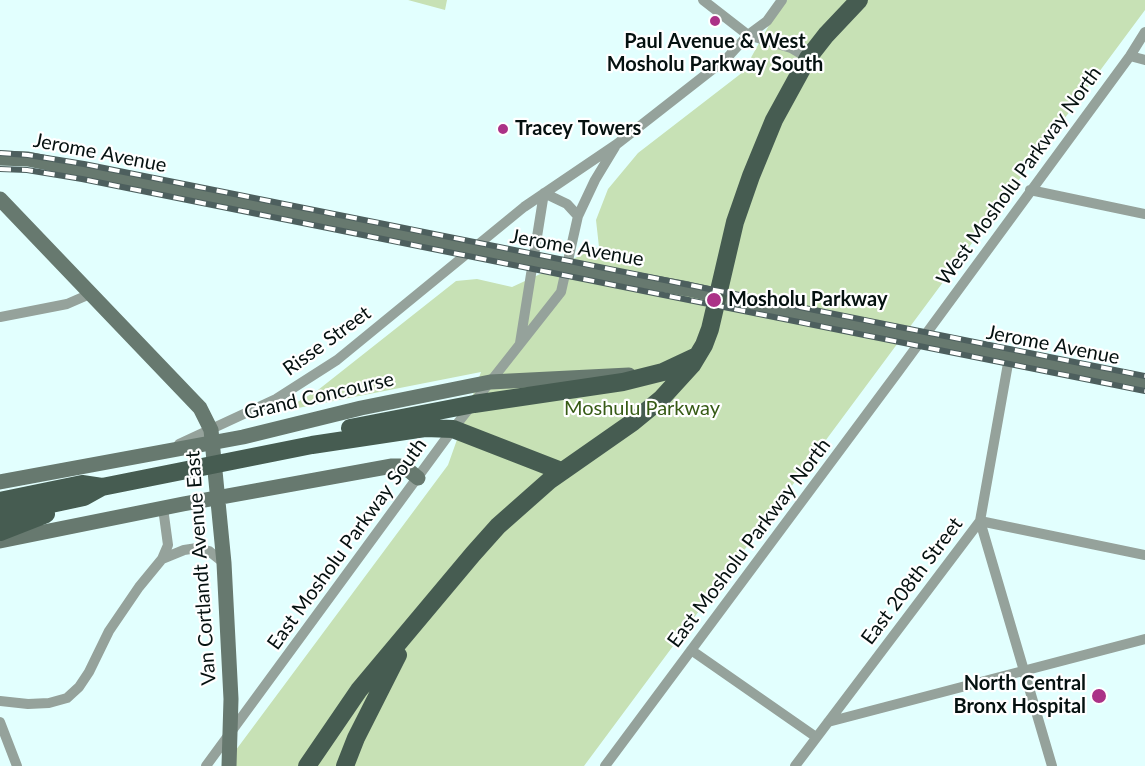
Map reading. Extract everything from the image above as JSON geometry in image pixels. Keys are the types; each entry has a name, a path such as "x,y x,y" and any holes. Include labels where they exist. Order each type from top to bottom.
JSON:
{"main road":[{"path":"307,766 359,690 498,526 561,471 633,422 662,399 699,355 710,329 733,230 751,176 783,101 808,58 859,0"},
{"name":"Grand Concourse","path":"312,445 345,429 474,404 650,376 672,369 699,355"},
{"name":"Grand Concourse","path":"0,515 84,497 102,487 312,445 426,428 453,429 561,471"},
{"name":"Grand Concourse","path":"0,501 82,484 102,487"},
{"path":"0,531 84,497"},
{"path":"345,766 356,738 409,632"}],"street":[{"path":"703,0 748,35 791,48 808,58"},
{"name":"Risse Street","path":"212,436 337,360 524,207 617,144 727,58 748,35 767,21 782,0"},
{"name":"West Mosholu Parkway North","path":"920,340 1130,56 1145,32"},
{"path":"1130,56 1145,60"},
{"name":"East Mosholu Parkway South","path":"206,766 453,429 520,347 561,292 578,216 595,180 617,144"},
{"name":"Jerome Avenue","path":"0,158 28,159 532,262 688,289 920,340 1145,384"},
{"path":"1030,190 1145,214"},
{"path":"520,347 544,194 567,204 578,216"},
{"name":"Van Cortlandt Avenue East","path":"0,199 200,408 212,436 224,563 231,699 229,766"},
{"path":"0,317 67,304 90,294"},
{"name":"East Mosholu Parkway North","path":"605,766 920,340"},
{"name":"East 208th Street","path":"795,766 980,522 1009,358"},
{"name":"Grand Concourse","path":"0,482 157,453 212,436 266,432 361,408 490,382 623,374 650,376"},
{"path":"0,541 392,466 407,469 418,478"},
{"path":"0,701 28,704 49,703 67,698 79,687 115,621 139,586 162,559 168,545 163,508"},
{"path":"1052,766 980,522 1145,555"},
{"path":"162,559 184,550 197,548 209,550 224,563"},
{"path":"828,722 1145,639"},
{"path":"691,650 816,737"},
{"path":"0,722 17,766"}],"green space":[{"path":"408,0 447,0 445,10"},
{"name":"Moshulu Parkway","path":"787,0 1145,0 1145,10 584,766 224,766 448,465 481,372 293,409 289,407 318,390 456,281 477,279 512,287 599,247 596,220 608,189 638,153 743,72 773,18"}],"railway":[{"path":"0,153 84,164 1145,376"},
{"path":"0,169 27,170 82,179 1145,391"}],"place":[{"name":"Paul Avenue & West Mosholu Parkway South","path":"715,21"},
{"name":"Tracey Towers","path":"503,129"},
{"name":"Mosholu Parkway","path":"714,300"},
{"name":"North Central Bronx Hospital","path":"1099,696"}]}
